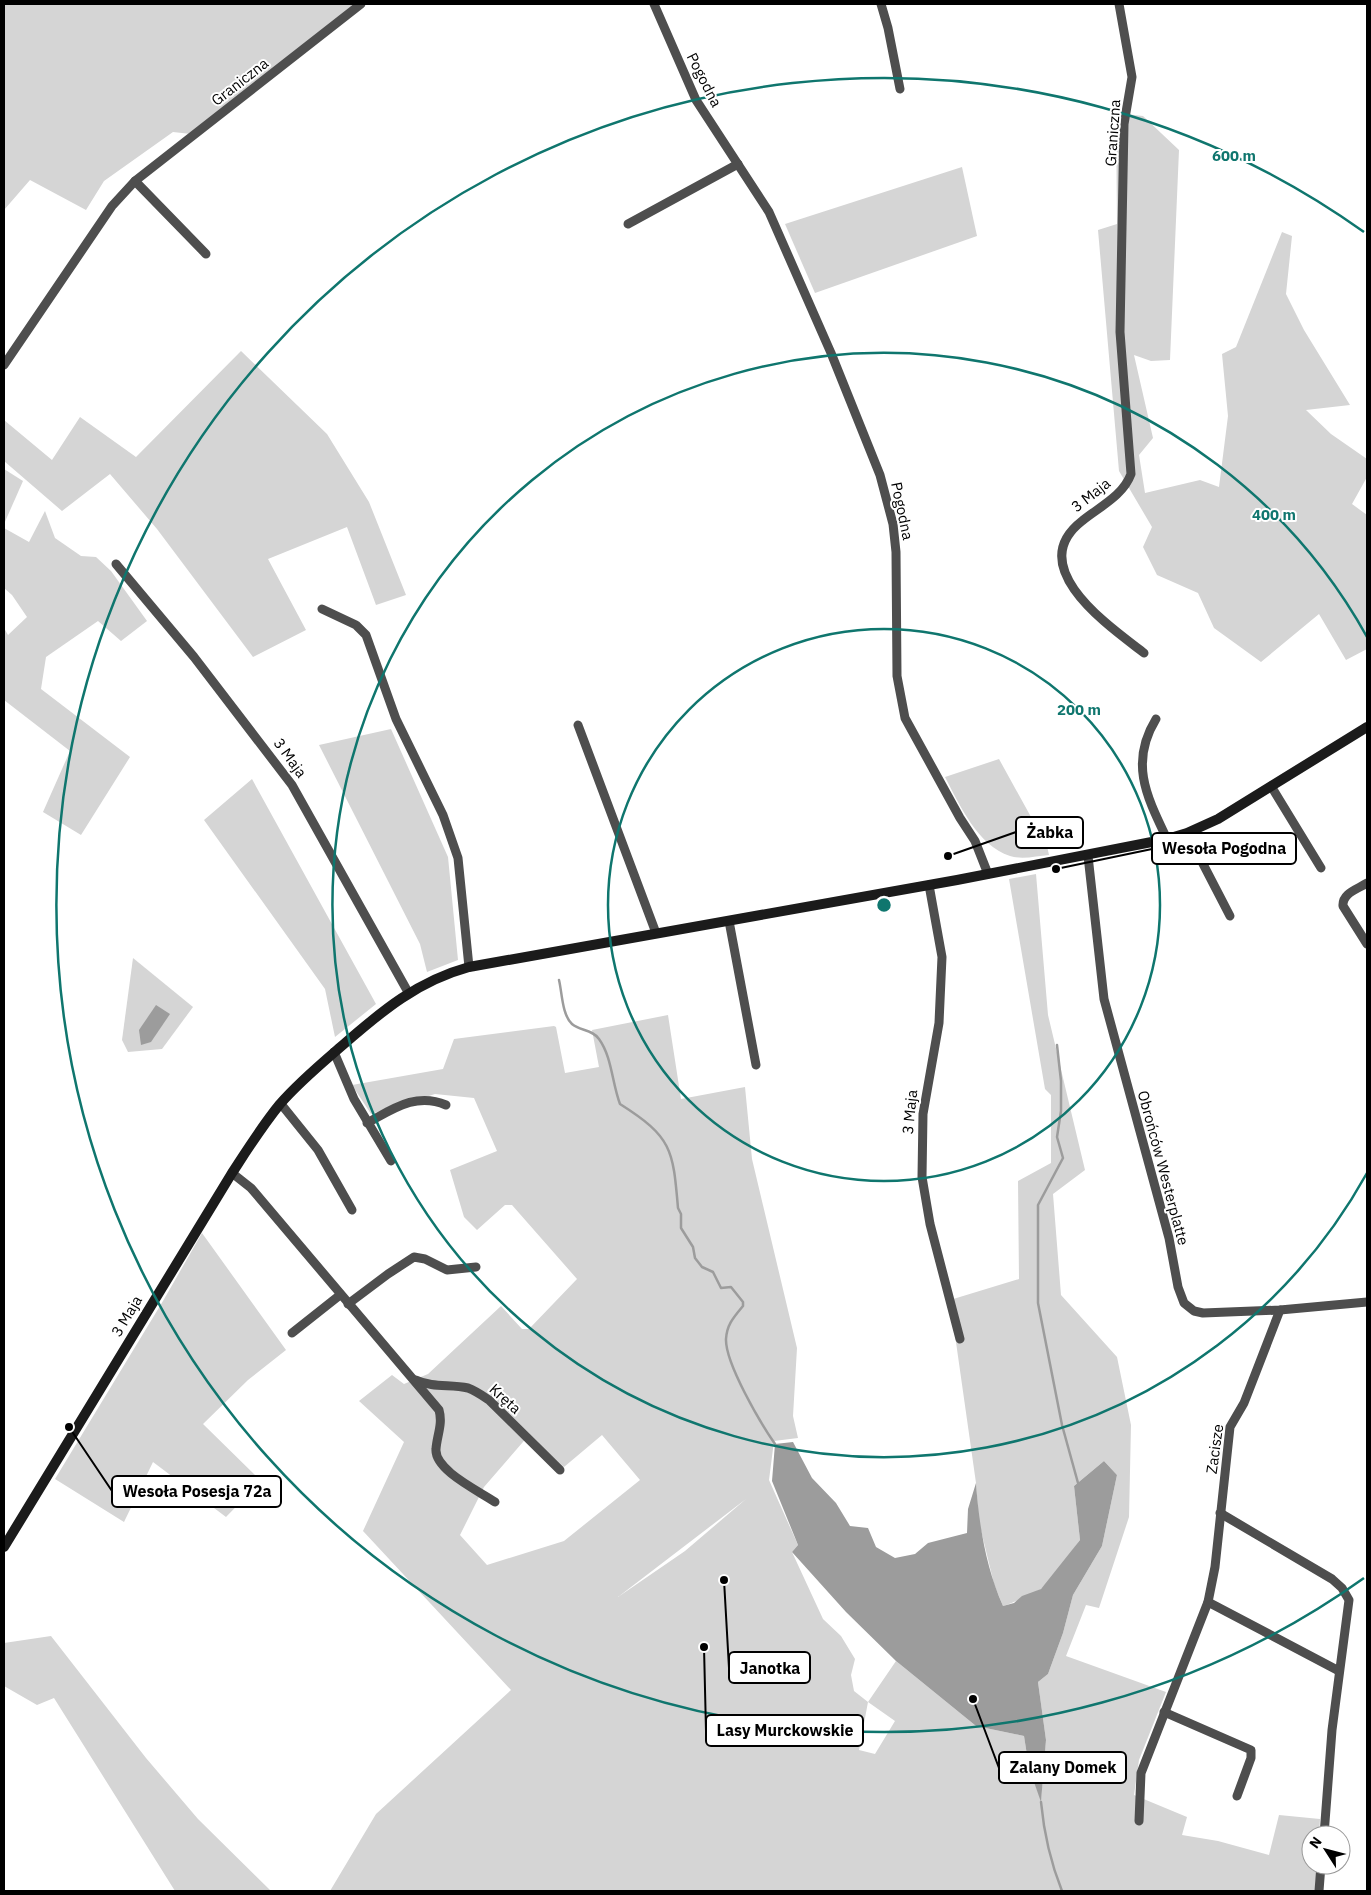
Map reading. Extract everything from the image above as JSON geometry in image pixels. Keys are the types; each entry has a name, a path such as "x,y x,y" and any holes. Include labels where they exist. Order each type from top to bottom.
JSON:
{"street":[{"name":"Graniczna","path":"4,365 112,206 135,180 361,4"},
{"name":"Pogodna","path":"654,4 696,100 755,187 780,235 831,352 880,475 893,524 896,552 897,676 905,718 960,818 975,841 988,874"},
{"path":"881,4 888,28 900,88"},
{"name":"Graniczna","path":"1120,4 1132,77 1124,124 1123,265"},
{"path":"628,224 738,164"},
{"path":"135,180 206,254"},
{"name":"3 Maja","path":"1123,265 1120,332 1131,474 1124,488 1072,530 1065,539 1062,560 1077,595 1088,607 1144,653"},
{"name":"3 Maja","path":"116,564 178,637 292,785 408,992"},
{"path":"322,609 356,625 366,635 396,719 443,815 458,858 469,967"},
{"path":"1156,719 1144,747 1141,763 1143,780 1150,804 1167,839"},
{"path":"578,725 656,934"},
{"name":"3 Maja","path":"4,1547 232,1173 281,1104 334,1052 387,1007 408,992 438,977 469,967 1088,856 1167,839 1187,833 1218,819 1367,726"},
{"path":"1271,786 1321,868"},
{"path":"1187,833 1230,916"},
{"name":"Obrońców Westerplatte","path":"1088,856 1104,999 1169,1238 1178,1287 1184,1302 1194,1311 1203,1313 1280,1310 1367,1302"},
{"path":"1367,883 1346,896 1343,906 1367,944"},
{"name":"3 Maja","path":"929,884 942,957 939,1023 923,1114 922,1177 930,1224 960,1339"},
{"path":"729,921 756,1065"},
{"path":"334,1052 354,1099 391,1160"},
{"path":"367,1123 405,1103 421,1099 434,1100 446,1106"},
{"path":"281,1104 318,1150 352,1210"},
{"path":"232,1173 251,1188 340,1295 416,1380 439,1410 441,1417 436,1451 440,1463 495,1502"},
{"path":"348,1304 388,1274 414,1258 425,1259 447,1270 476,1267"},
{"path":"292,1333 340,1295"},
{"name":"Zacisze","path":"1139,1822 1141,1772 1208,1602 1230,1427 1244,1403 1280,1310"},
{"name":"Kręta","path":"416,1380 428,1386 468,1388 478,1392 490,1400 560,1470"},
{"path":"1220,1513 1332,1579 1342,1588 1349,1600 1339,1671 1325,1825"},
{"path":"1208,1602 1339,1671"},
{"path":"1164,1712 1251,1750 1251,1758 1238,1796"},
{"path":"1319,1891 1320,1875"}],"shaded area":[{"path":"4,4 356,4 191,134 173,132 104,181 86,210 30,180 4,210"},
{"path":"1116,113 1143,116 1179,150 1170,360 1151,361 1134,355 1153,438 1139,455 1145,493 1200,480 1219,487 1228,416 1222,354 1236,347 1282,232 1292,236 1286,294 1304,330 1350,405 1306,410 1331,434 1367,459 1367,477 1352,504 1367,515 1367,649 1346,660 1319,614 1261,662 1214,628 1198,593 1157,575 1143,547 1152,527 1119,471 1098,230 1117,224"},
{"path":"962,167 977,236 815,293 785,224"},
{"path":"241,351 327,434 369,502 406,595 376,605 347,527 268,559 306,630 253,657 157,529 110,474 62,511 4,461 4,420 52,460 80,417 136,457"},
{"path":"4,469 23,481 4,524"},
{"path":"45,511 55,538 81,556 96,557 111,571 147,621 121,641 98,621 46,657 41,689 130,757 81,835 43,812 70,751 4,700 4,628 8,635 27,617 12,595 4,588 4,528 29,542"},
{"path":"391,729 448,857 458,960 427,972 420,944 319,745"},
{"path":"999,759 1047,846 1049,855 1024,858 1015,857 999,851 988,843 979,834 963,811 945,777"},
{"path":"252,779 376,1004 335,1037 325,989 204,820"},
{"path":"1036,874 1048,1015 1085,1170 1053,1194 1061,1295 1117,1357 1131,1425 1129,1517 1099,1608 1086,1605 1066,1656 1166,1692 1139,1760 1134,1795 1187,1817 1182,1835 1218,1841 1269,1855 1279,1815 1320,1819 1320,1825 1301,1825 1301,1875 1316,1875 1315,1891 330,1891 376,1814 511,1690 363,1531 404,1442 359,1401 392,1375 404,1384 428,1374 501,1306 522,1329 529,1329 577,1279 512,1205 505,1205 477,1230 464,1217 450,1170 497,1151 474,1098 435,1094 371,1114 352,1085 443,1069 454,1039 554,1026 556,1027 565,1073 599,1067 592,1030 668,1015 681,1099 745,1087 752,1159 797,1348 793,1416 798,1438 774,1441 769,1480 798,1545 792,1552 823,1619 841,1636 855,1659 851,1675 854,1691 868,1702 896,1661 976,1726 1024,1736 1029,1768 1041,1800 1046,1740 1038,1682 1048,1674 1063,1633 1073,1595 1102,1546 1117,1475 1104,1461 1074,1486 1080,1540 1046,1585 1003,1606 994,1584 979,1522 976,1483 950,1300 1019,1279 1018,1181 1051,1163 1051,1095 1045,1089 1009,879","holes":["529,1435 564,1467 602,1435 640,1480 564,1541 487,1565 460,1535 484,1487","746,1499 685,1551 618,1597","868,1702 895,1721 875,1754 859,1750"]},
{"path":"133,958 193,1007 162,1049 128,1052 122,1040"},
{"path":"156,1005 170,1014 151,1042 141,1045 139,1030"},
{"path":"202,1233 286,1350 248,1380 203,1424 261,1481 226,1517 153,1462 124,1522 55,1479"},
{"path":"793,1442 812,1478 836,1503 850,1526 868,1528 876,1547 895,1558 915,1554 928,1543 967,1533 968,1509 976,1483 984,1546 992,1577 1003,1606 1014,1603 1022,1596 1041,1589 1080,1540 1074,1486 1104,1461 1117,1475 1102,1546 1073,1595 1063,1633 1048,1674 1038,1682 1046,1740 1041,1802 1029,1768 1024,1736 976,1726 896,1661 846,1612 792,1552 798,1545 772,1481 775,1444"},
{"path":"51,1636 146,1758 198,1819 271,1891 175,1891 54,1698 37,1705 4,1686 4,1643"}],"waterway":[{"path":"559,980 564,1009 569,1020 575,1026 596,1036 607,1054 620,1104 650,1126 667,1146 674,1172 678,1208 681,1214 681,1228 693,1247 695,1258 702,1267 713,1272 721,1288 731,1287 743,1302 743,1306 728,1329 726,1339 727,1350 745,1393 775,1444"},
{"path":"1057,1045 1061,1081 1061,1111 1057,1137 1063,1158 1038,1205 1038,1303 1062,1425 1078,1483"},
{"path":"1041,1802 1048,1847 1062,1891"}],"place":[{"name":"Żabka","path":"948,856"},
{"name":"Wesoła Pogodna","path":"1056,869"},
{"name":"Wesoła Posesja 72a","path":"69,1427"},
{"name":"Janotka","path":"724,1580"},
{"name":"Lasy Murckowskie","path":"704,1647"},
{"name":"Zalany Domek","path":"973,1699"}]}
